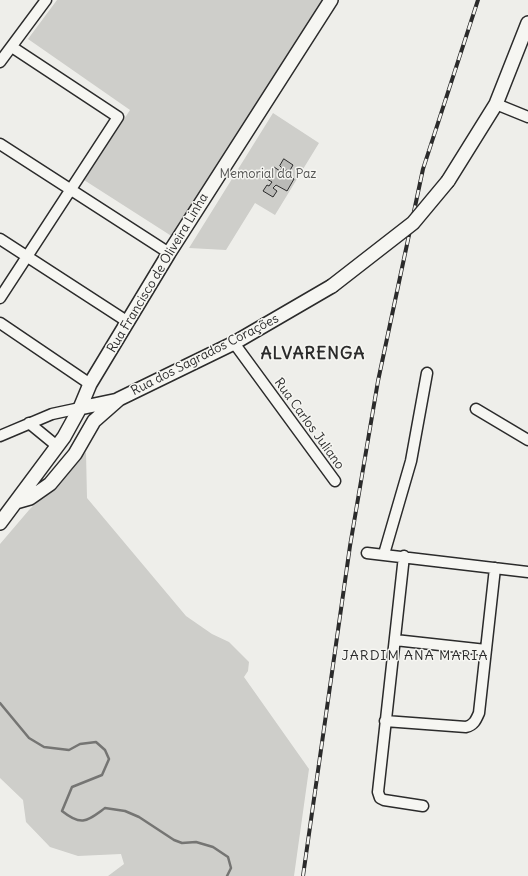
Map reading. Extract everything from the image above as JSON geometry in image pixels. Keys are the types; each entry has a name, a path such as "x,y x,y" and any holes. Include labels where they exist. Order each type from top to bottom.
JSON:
{"main road":[{"name":"Rua Francisco de Oliveira Linha","path":"0,523 58,446 80,408 90,384 169,253 331,0"},
{"name":"Rua dos Sagrados Corações","path":"119,399 234,343 332,286 413,223 448,181 496,104 528,23"},
{"path":"80,408 119,399"},
{"path":"16,502 30,498 50,484 75,454 94,421 119,399"},
{"path":"58,446 75,454"}],"street":[{"path":"0,62 46,0"},
{"path":"0,298 26,256 72,190 118,117 12,47"},
{"path":"496,104 528,117"},
{"path":"0,144 169,253"},
{"path":"0,239 128,322"},
{"path":"0,323 90,384"},
{"name":"Rua Carlos Juliano","path":"234,343 335,481"},
{"path":"384,554 411,461 428,373"},
{"path":"0,436 52,414 80,408"},
{"path":"476,409 528,440"},
{"path":"28,423 58,446"},
{"path":"367,553 404,556 528,572"},
{"path":"404,556 378,792 380,798 384,800 423,806"},
{"path":"385,721 466,727 471,726 479,713 495,568"},
{"path":"395,640 486,650"}],"green space":[{"path":"57,0 325,0 173,237 84,180 130,110 28,39"},
{"name":"Memorial da Paz","path":"273,113 319,143 275,215 255,203 226,250 189,248"},
{"path":"86,452 87,498 186,616 212,634 229,642 249,662 248,671 244,677 309,769 294,876 108,876 124,864 121,854 78,856 50,847 26,822 23,800 0,778 0,544 29,510"}],"building":[{"path":"284,159 293,165 289,172 286,170 284,173 294,179 287,191 276,185 273,188 277,191 273,197 263,191 267,185 269,186 272,182 267,179 274,167 280,171 282,168 280,166"}],"waterway":[{"path":"0,703 29,738 44,747 69,750 80,744 96,742 105,750 109,759 102,775 72,787 62,811 80,821 89,819 105,808 125,811 139,817 174,840 182,843 196,842 213,847 228,857 231,868 227,876"}],"railway":[{"path":"303,876 350,546 378,381 423,169 478,0"}],"district":[{"name":"ALVARENGA","path":"313,354"},
{"name":"JARDIM ANA MARIA","path":"415,656"}]}
